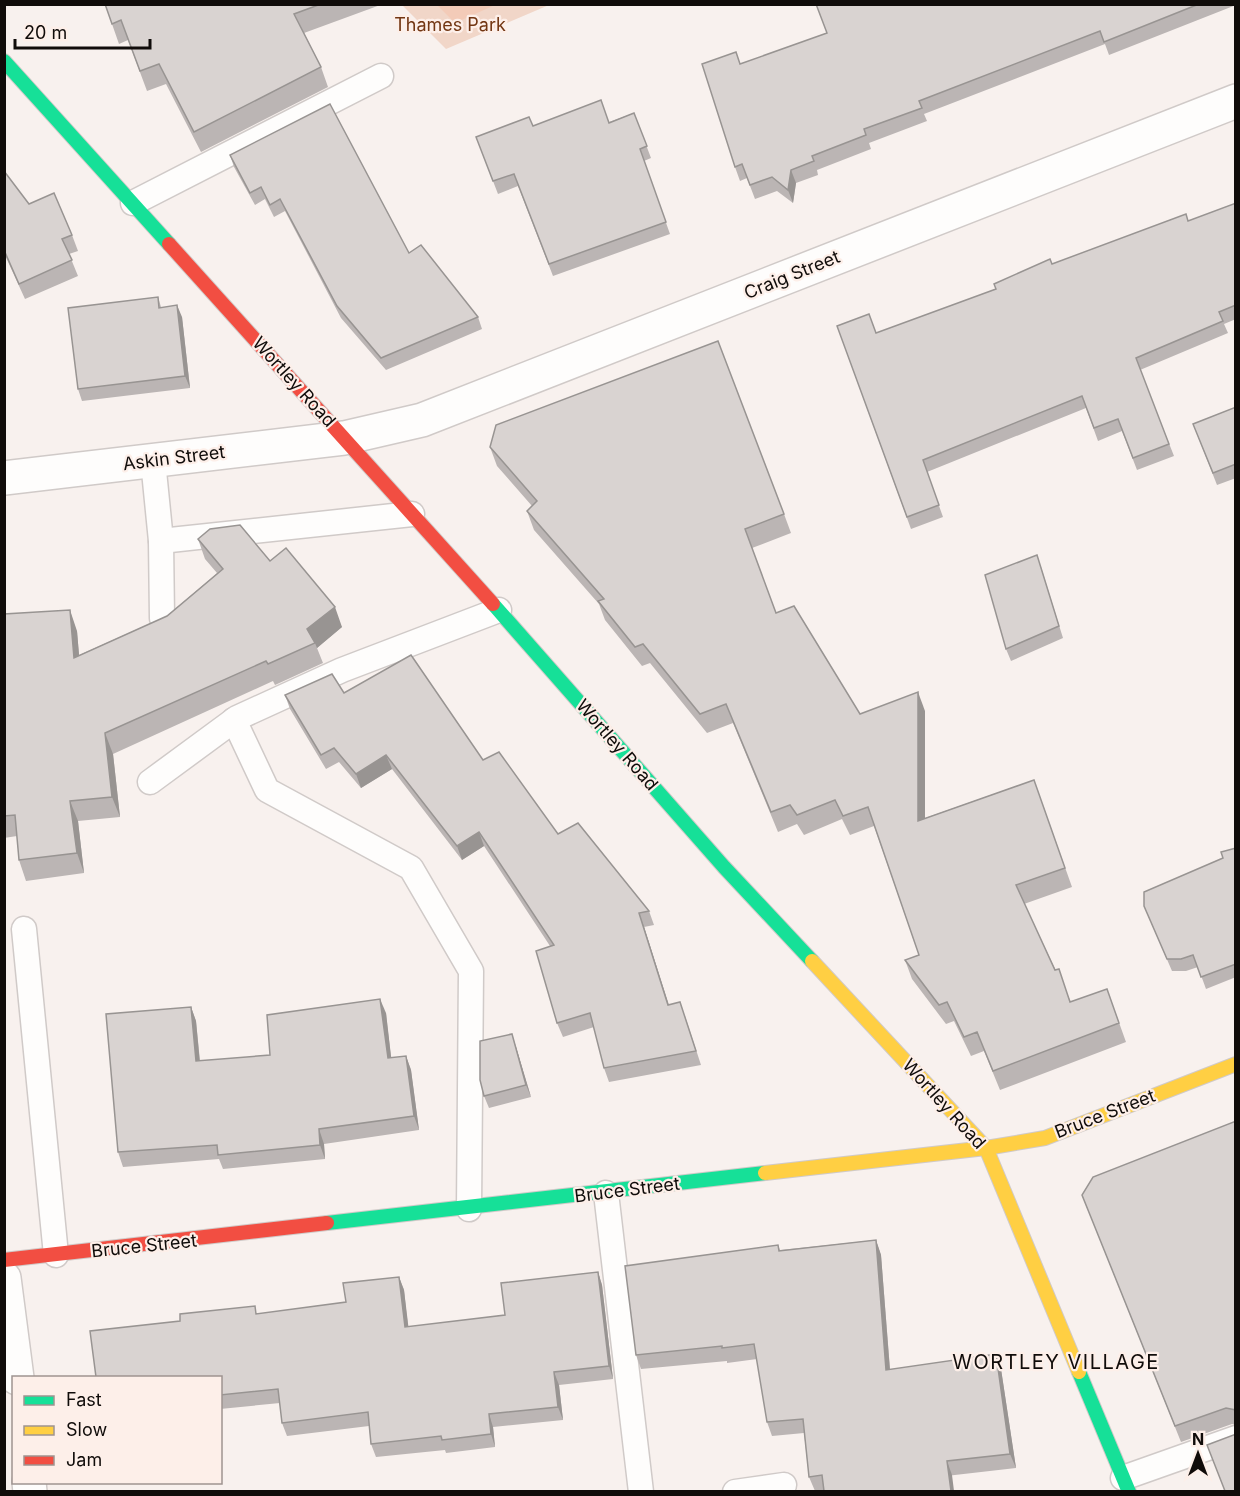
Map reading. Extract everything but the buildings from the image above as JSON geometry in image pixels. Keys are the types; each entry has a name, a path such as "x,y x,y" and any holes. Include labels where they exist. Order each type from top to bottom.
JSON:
{"street":[{"name":"Wortley Road","path":"4,61 499,610 724,867 986,1148 1126,1485"},
{"name":"Craig Street","path":"344,438 422,420 1236,101"},
{"name":"Askin Street","path":"4,478 344,438"},
{"name":"Bruce Street","path":"4,1260 469,1209 986,1148 1045,1138 1236,1064"},
{"path":"4,1278 16,1376"}],"lane":[{"path":"133,203 381,76"},
{"path":"153,461 161,541 162,618"},
{"path":"161,541 412,514"},
{"path":"150,782 234,720 342,670 499,610"},
{"path":"234,720 267,790 411,868 471,971 469,1209"},
{"path":"24,929 56,1256"},
{"path":"606,1193 641,1491"},
{"path":"1126,1485 1236,1438"},
{"path":"735,1491 784,1485"}],"green space":[{"name":"Thames Park","path":"402,5 549,5 446,49"}],"shaded area":[{"path":"437,5 495,5 455,23"}],"traffic: fast":[{"path":"4,61 169,244"},
{"path":"493,604 724,867 812,961"},
{"path":"327,1223 765,1173"},
{"path":"1079,1372 1129,1492"}],"traffic: slow":[{"path":"812,961 986,1148 1079,1372"},
{"path":"765,1173 986,1148 1045,1138 1236,1064"}],"traffic: jam":[{"path":"169,244 493,604"},
{"path":"4,1260 327,1223"}],"district":[{"name":"WORTLEY VILLAGE","path":"1056,1362"}]}
